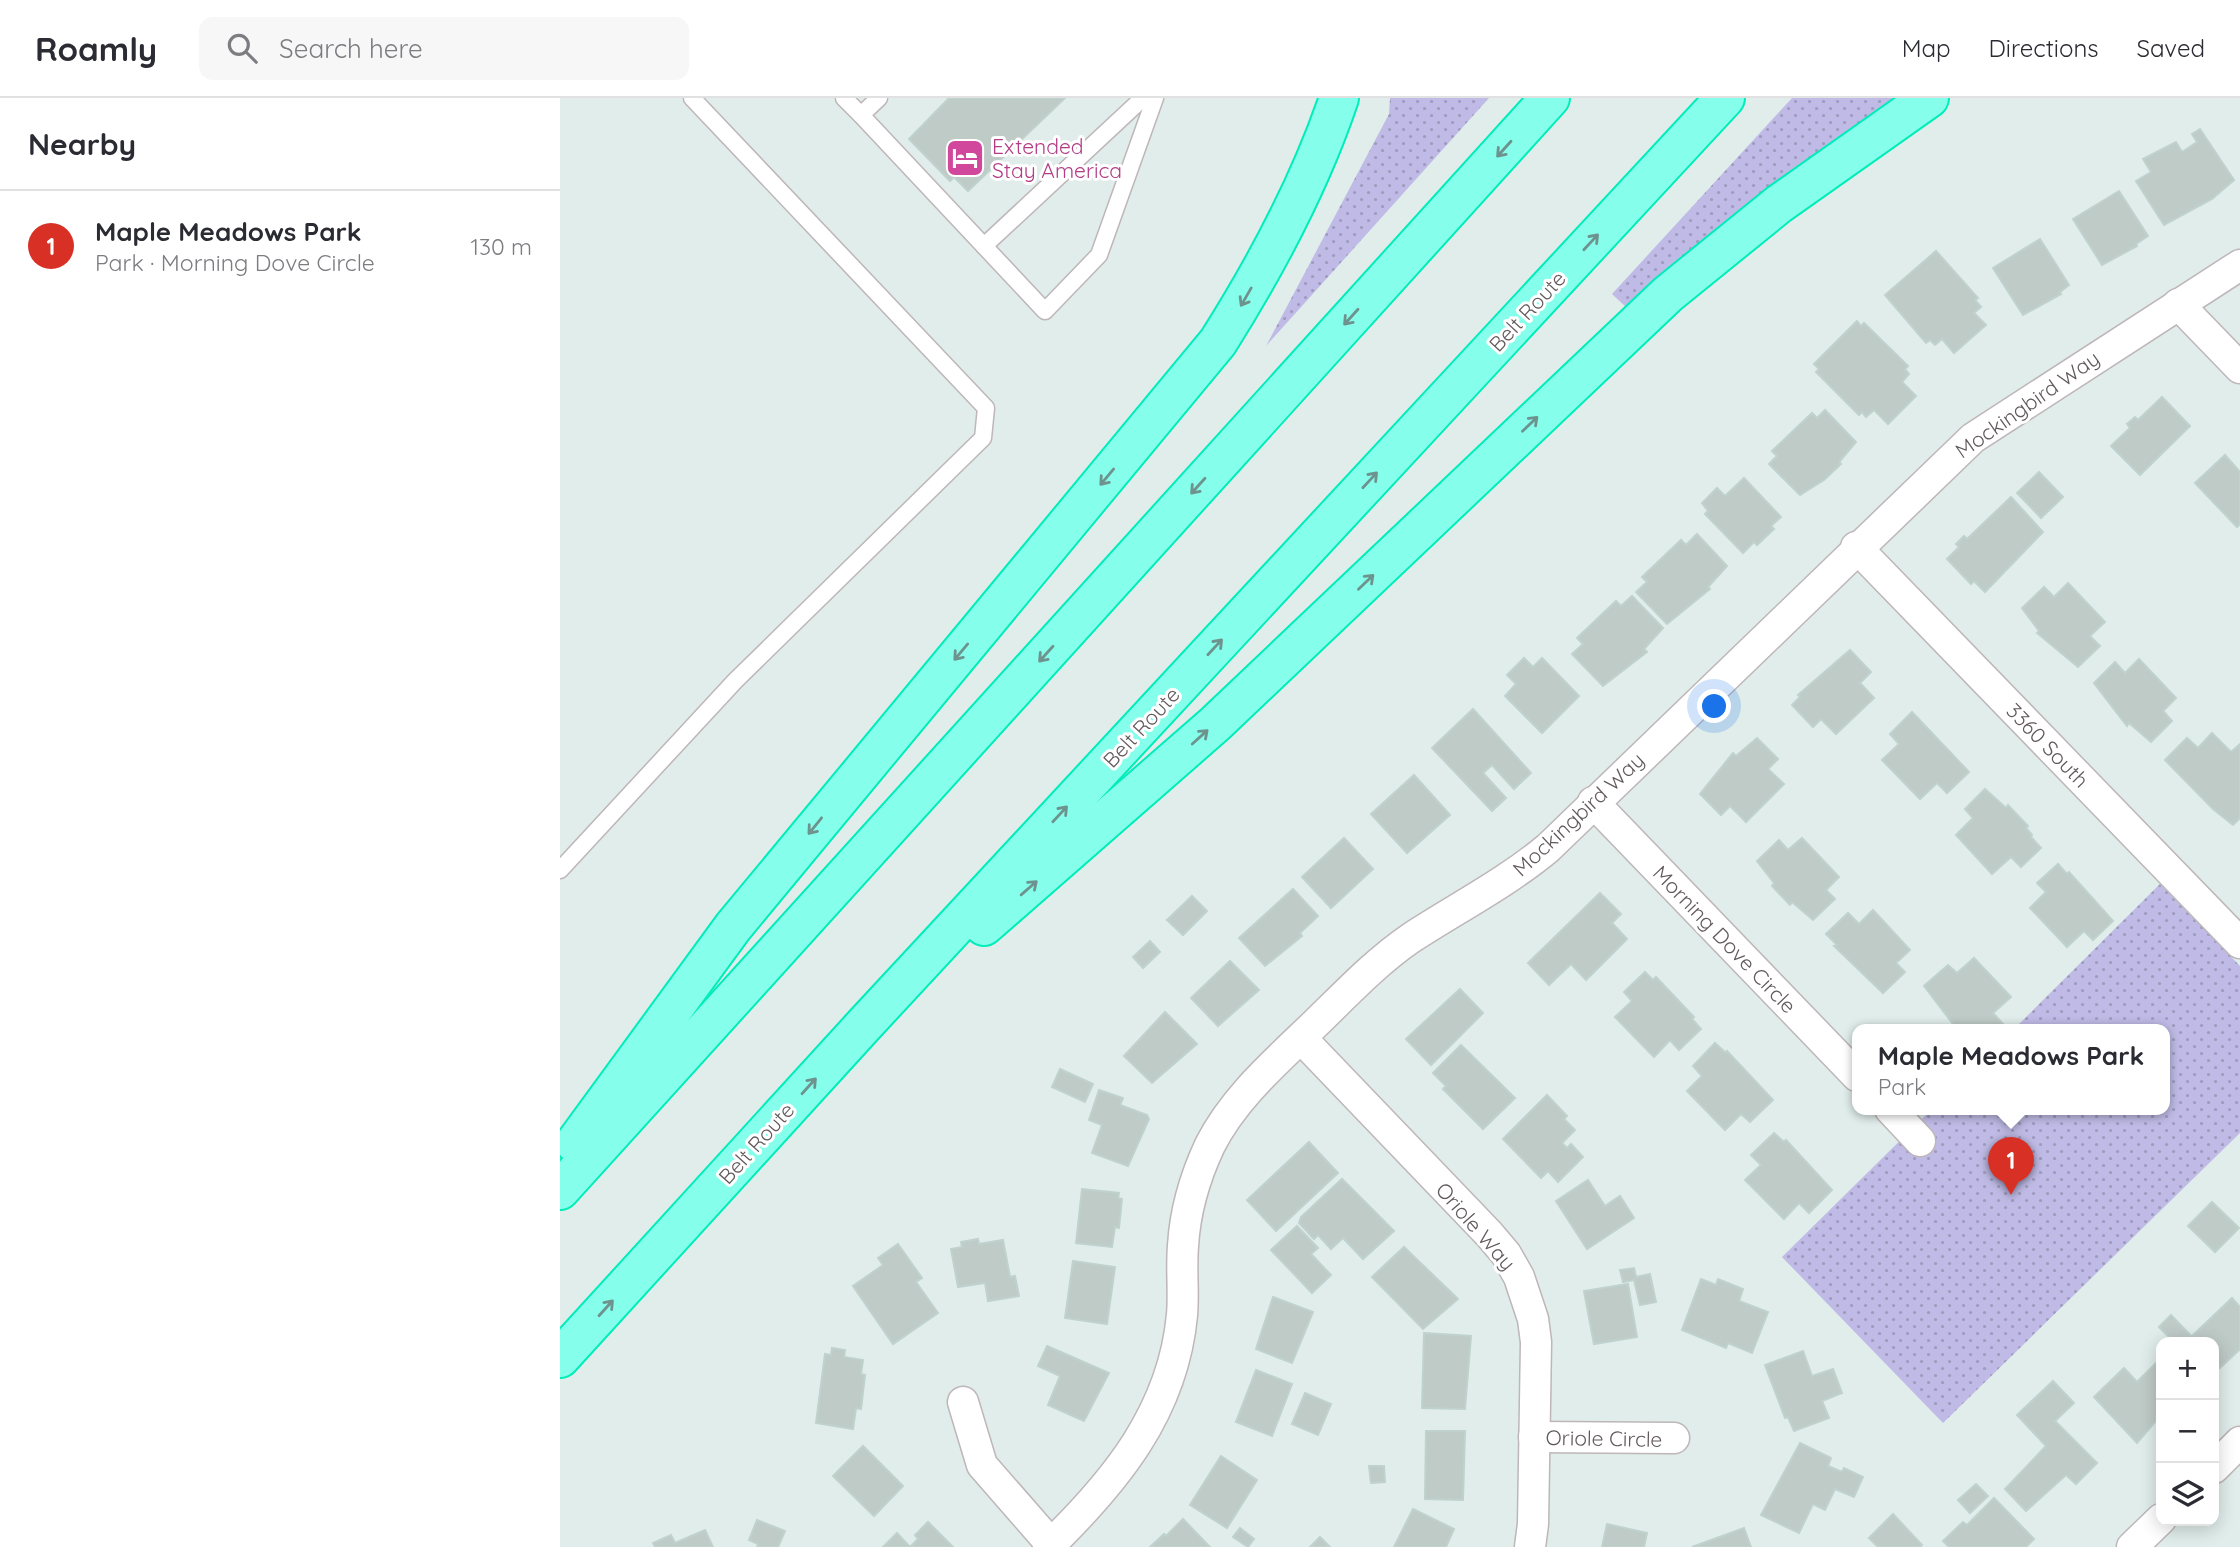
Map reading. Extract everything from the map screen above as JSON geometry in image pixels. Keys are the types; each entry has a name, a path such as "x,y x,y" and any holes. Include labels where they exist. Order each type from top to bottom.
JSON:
{"highway":[{"path":"1277,237 1323,98"},
{"path":"560,1165 651,1035 733,927 1193,375 1240,306 1277,237 1307,178 1339,98"},
{"path":"560,1190 1550,98"},
{"name":"Belt Route","path":"560,1358 864,1026 1725,98"},
{"path":"864,1026 1000,913 1215,724 1668,294 1779,204 1929,98"}],"street":[{"name":"Mockingbird Way","path":"1049,1546 1096,1500 1125,1464 1147,1428 1165,1389 1182,1315 1185,1223 1196,1178 1211,1143 1256,1081 1375,966 1409,940 1523,868 1973,438 2240,265"},
{"path":"2178,304 2240,368"},
{"name":"3360 South","path":"1856,547 2240,943"},
{"name":"Morning Dove Circle","path":"1593,802 1852,1071"},
{"name":"Oriole Way","path":"1301,1038 1506,1254 1528,1298 1536,1342 1533,1524 1530,1547"},
{"path":"1896,1115 1920,1141"},
{"path":"963,1402 982,1465 1049,1546"},
{"name":"Oriole Circle","path":"1534,1437 1674,1438"},
{"path":"2219,1463 2240,1442"},
{"path":"2133,1547 2156,1524"}],"lane":[{"path":"560,870 735,681 983,438 986,408 692,98"},
{"path":"844,98 1045,311 1099,255 1155,98"},
{"path":"861,116 879,98"},
{"path":"984,246 1143,98"}],"shaded area":[{"path":"1390,98 1489,98 1266,346 1389,114"},
{"path":"1792,98 1904,98 1626,307 1612,294"},
{"path":"2160,884 2240,966 2240,1133 1943,1423 1782,1257 1926,1115 2170,1115 2170,1024 2019,1024"}],"building":[{"name":"Extended Stay America","path":"949,98 1065,98 968,191 954,177 950,181 909,139"},
{"path":"2200,129 2234,180 2212,199 2164,225 2136,181 2151,172 2143,159 2176,142 2182,152 2197,142 2192,134"},
{"path":"2119,191 2148,236 2136,244 2137,246 2102,265 2073,219"},
{"path":"2040,239 2069,285 2061,294 2023,315 1993,268"},
{"path":"1936,251 1978,298 1975,300 1981,307 1974,313 1986,325 1954,353 1942,339 1935,345 1930,340 1926,343 1885,295"},
{"path":"1857,321 1861,326 1864,323 1908,366 1905,369 1909,374 1902,382 1916,396 1888,424 1874,410 1866,417 1862,412 1859,415 1816,372 1819,369 1814,364"},
{"path":"2162,397 2190,426 2140,475 2111,446 2130,428 2127,424 2135,417 2138,420"},
{"path":"1825,410 1856,442 1839,462 1841,464 1824,480 1800,495 1769,464 1777,456 1772,451 1812,413 1817,418"},
{"path":"2225,455 2240,472 2240,524 2237,527 2195,483"},
{"path":"2039,472 2063,497 2041,518 2017,493"},
{"path":"1744,478 1781,517 1771,526 1774,529 1757,545 1754,542 1743,553 1705,514 1708,511 1702,503 1717,488 1725,496"},
{"path":"2011,497 2043,532 1985,592 1974,581 1971,584 1947,559 1959,547 1956,544 1964,536 1967,539"},
{"path":"1697,534 1727,566 1708,587 1710,589 1667,624 1636,592 1647,582 1642,577 1681,540 1686,545"},
{"path":"2068,583 2105,622 2090,636 2100,646 2078,667 2037,633 2039,631 2022,608 2044,587 2054,597"},
{"path":"1632,596 1663,628 1644,649 1647,652 1603,686 1572,654 1583,644 1577,638 1616,601 1621,606"},
{"path":"1850,650 1871,672 1860,683 1874,698 1836,734 1821,719 1813,727 1792,705 1800,697 1798,695"},
{"path":"1524,658 1533,667 1542,658 1579,696 1542,733 1505,696 1516,684 1507,675"},
{"path":"2139,659 2176,698 2163,711 2172,721 2151,742 2129,723 2127,726 2094,683 2115,662 2125,673"},
{"path":"1473,709 1531,773 1514,789 1492,765 1483,773 1506,798 1492,811 1432,748"},
{"path":"1912,712 1969,772 1947,793 1937,783 1920,799 1882,760 1899,744 1890,734"},
{"path":"2212,733 2231,752 2240,744 2240,818 2233,825 2213,809 2165,760 2187,738 2198,748"},
{"path":"1757,738 1778,759 1768,769 1784,784 1746,822 1730,806 1721,815 1700,794 1733,753 1736,756"},
{"path":"1414,775 1450,815 1407,853 1371,814"},
{"path":"1985,789 2006,808 2008,805 2028,826 2026,828 2031,837 2041,848 2021,867 2011,857 1992,874 1956,835 1973,818 1965,809"},
{"path":"1344,838 1373,869 1331,908 1302,877"},
{"path":"1802,838 1839,877 1826,890 1835,899 1813,920 1792,902 1790,905 1772,886 1774,883 1757,861 1779,840 1788,850"},
{"path":"2058,864 2067,874 2069,872 2113,921 2093,940 2084,931 2067,947 2030,908 2046,892 2037,883"},
{"path":"1293,889 1318,916 1300,933 1302,936 1265,966 1239,938"},
{"path":"1600,893 1621,914 1612,923 1627,939 1586,980 1571,964 1549,985 1528,963"},
{"path":"1192,896 1207,911 1183,935 1167,920"},
{"path":"1873,910 1910,950 1896,963 1905,972 1883,993 1834,946 1837,945 1826,934 1848,913 1859,924"},
{"path":"1150,941 1160,952 1143,968 1133,957"},
{"path":"1974,958 2011,997 1993,1013 2003,1024 1953,1024 1924,986 1948,965 1957,973"},
{"path":"1230,961 1259,990 1218,1026 1191,998"},
{"path":"1645,972 1653,980 1656,977 1694,1017 1692,1019 1701,1029 1679,1050 1670,1040 1654,1057 1615,1017 1632,1001 1624,992"},
{"path":"1460,989 1483,1013 1431,1065 1406,1039"},
{"path":"1165,1012 1197,1044 1152,1083 1124,1056"},
{"path":"1715,1043 1726,1053 1727,1051 1773,1100 1750,1122 1741,1114 1725,1130 1687,1091 1702,1076 1693,1066"},
{"path":"1461,1045 1515,1098 1483,1129 1443,1089 1446,1086 1433,1073"},
{"path":"1060,1069 1093,1084 1085,1102 1052,1087"},
{"path":"1099,1090 1123,1098 1120,1105 1147,1115 1149,1119 1128,1166 1092,1153 1102,1125 1089,1120"},
{"path":"1547,1095 1567,1116 1564,1119 1575,1130 1562,1143 1567,1148 1571,1144 1583,1157 1558,1182 1548,1171 1541,1178 1503,1139"},
{"path":"1774,1133 1784,1142 1786,1140 1832,1190 1809,1213 1799,1203 1784,1219 1745,1180 1761,1165 1751,1155"},
{"path":"1309,1142 1338,1173 1276,1231 1247,1200"},
{"path":"1342,1179 1394,1231 1363,1259 1343,1238 1331,1249 1318,1235 1314,1239 1299,1223 1301,1217"},
{"path":"1588,1180 1605,1206 1620,1196 1634,1218 1587,1249 1556,1201"},
{"path":"1082,1189 1119,1193 1118,1198 1122,1199 1119,1228 1115,1227 1112,1247 1076,1243"},
{"path":"2212,1202 2239,1228 2215,1252 2188,1226"},
{"path":"1297,1226 1318,1248 1311,1254 1331,1275 1312,1293 1271,1250"},
{"path":"978,1239 979,1244 1003,1240 1010,1277 1015,1276 1019,1296 988,1301 985,1283 958,1287 951,1249 962,1247 961,1242"},
{"path":"898,1244 922,1278 916,1282 938,1313 893,1344 853,1286 883,1265 878,1258"},
{"path":"1404,1247 1458,1299 1423,1329 1372,1277"},
{"path":"1073,1261 1115,1267 1107,1324 1065,1318"},
{"path":"1634,1268 1636,1277 1650,1274 1656,1302 1640,1305 1634,1280 1623,1282 1620,1270"},
{"path":"1701,1279 1716,1285 1718,1279 1743,1289 1739,1301 1768,1312 1752,1353 1728,1343 1726,1348 1682,1330"},
{"path":"1628,1284 1637,1337 1594,1344 1584,1291"},
{"path":"1273,1297 1313,1312 1292,1363 1256,1349"},
{"path":"2232,1298 2240,1307 2240,1349 2220,1368 2219,1337 2192,1336"},
{"path":"2171,1315 2192,1337 2169,1337 2159,1327"},
{"path":"1424,1333 1471,1336 1465,1409 1422,1408"},
{"path":"1047,1346 1109,1373 1084,1421 1048,1405 1060,1376 1038,1366"},
{"path":"832,1348 845,1350 844,1357 863,1360 861,1374 865,1375 861,1409 856,1408 853,1429 816,1423 825,1354 831,1355"},
{"path":"1803,1351 1812,1376 1833,1369 1842,1393 1822,1401 1829,1418 1794,1431 1788,1417 1785,1418 1765,1365"},
{"path":"2156,1363 2156,1421 2137,1443 2094,1397 2124,1368 2137,1382"},
{"path":"1256,1370 1292,1384 1272,1436 1236,1422"},
{"path":"2053,1381 2074,1403 2055,1421 2097,1463 2076,1484 2066,1475 2026,1511 2005,1489 2046,1446 2017,1415"},
{"path":"1305,1393 1331,1404 1318,1435 1292,1424"},
{"path":"1426,1431 1465,1431 1463,1500 1425,1499"},
{"path":"1800,1443 1831,1458 1828,1466 1842,1472 1844,1468 1863,1477 1854,1497 1835,1489 1825,1510 1813,1504 1799,1533 1761,1515"},
{"path":"863,1446 903,1486 874,1516 833,1476"},
{"path":"1221,1456 1257,1480 1227,1528 1190,1505"},
{"path":"1369,1466 1384,1466 1385,1482 1371,1483"},
{"path":"1976,1484 1988,1496 1970,1513 1958,1500"},
{"path":"1994,1498 2034,1539 2026,1547 1949,1547 1943,1541 1963,1522 1967,1525"},
{"path":"1413,1509 1454,1529 1446,1547 1394,1547"},
{"path":"1893,1514 1922,1545 1920,1547 1878,1547 1869,1538"},
{"path":"1183,1519 1210,1547 1150,1547 1164,1534 1166,1536"},
{"path":"757,1520 785,1531 778,1547 757,1547 758,1544 749,1540"},
{"path":"928,1522 953,1547 910,1547 918,1539 915,1535"},
{"path":"1607,1524 1647,1533 1644,1547 1602,1547"},
{"path":"1240,1528 1254,1539 1248,1547 1233,1537"},
{"path":"1744,1528 1751,1547 1692,1547"},
{"path":"705,1530 713,1547 655,1547 653,1543 671,1535 675,1543"},
{"path":"897,1533 910,1547 883,1547"},
{"path":"1320,1537 1330,1547 1310,1547"}],"place":[{"name":"Extended Stay America","path":"965,158"},
{"name":"Maple Meadows Park","path":"2011,1195"}]}
